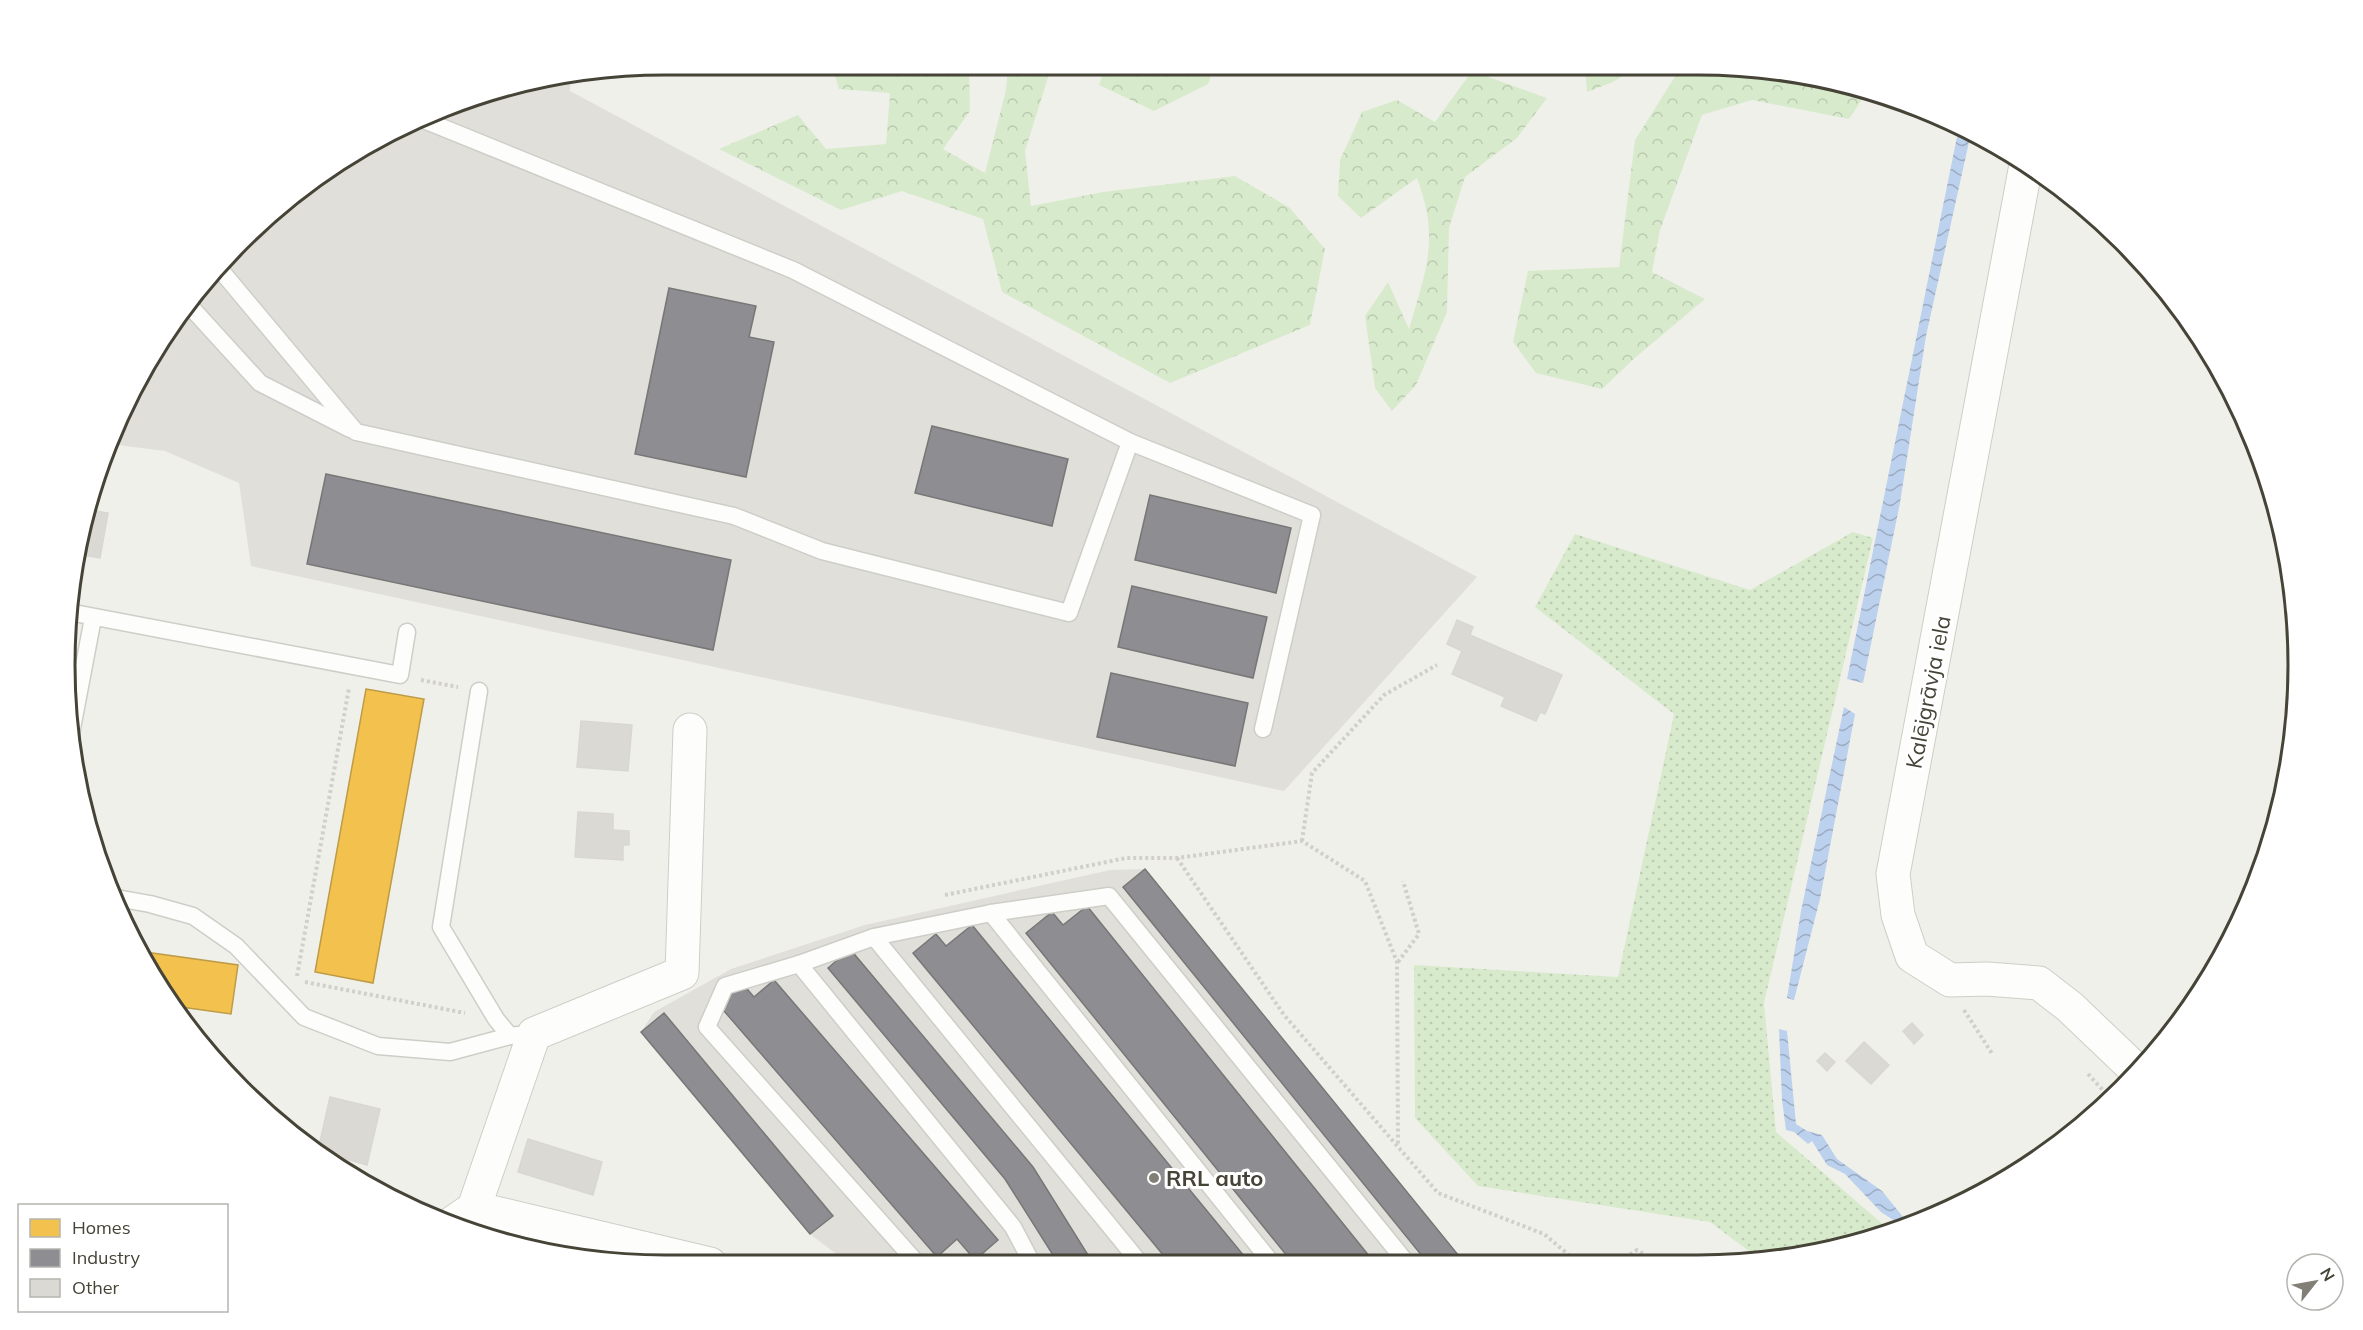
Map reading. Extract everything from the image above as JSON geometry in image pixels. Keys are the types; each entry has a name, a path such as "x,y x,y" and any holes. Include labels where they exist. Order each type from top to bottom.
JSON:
{"street":[{"name":"Kalējgrāvja iela","path":"1950,980 1912,956 1898,915 1893,874 2024,173"},
{"path":"663,1255 463,1216 522,1035 682,973 690,730"},
{"path":"1950,980 1987,979 2039,983 2070,1007 2131,1065"}],"lane":[{"path":"432,123 793,270 1130,442 1312,515 1263,729"},
{"path":"223,273 356,432"},
{"path":"194,310 260,383 356,432 734,516 822,551 1069,613 1130,442"},
{"path":"77,614 400,675 407,632"},
{"path":"76,706 93,618"},
{"path":"479,691 441,927 496,1019 522,1035"},
{"path":"910,1255 707,1027 725,986 799,964 874,937 991,913 1109,896 1400,1255"},
{"path":"124,899 193,916 236,946 304,1017 378,1046 450,1052 522,1035"},
{"path":"991,913 1265,1255"},
{"path":"874,937 1133,1255"},
{"path":"799,964 1013,1227 1028,1255"}],"path":[{"path":"1302,841 1312,773 1384,695 1437,665"},
{"path":"352,666 296,981 496,1019"},
{"path":"400,675 479,691"},
{"path":"1398,1146 1397,962 1365,881 1302,841 1177,858 1284,1015 1438,1193 1544,1234 1569,1255"},
{"path":"1397,962 1419,934 1403,881"},
{"path":"1950,980 1957,998 1993,1055"},
{"path":"2088,1074 2105,1092"},
{"path":"1629,1255 1637,1250 1645,1255"}],"shaded area":[{"path":"570,83 570,91 1477,577 1284,791 251,566 239,483 165,451 118,445 136,404 174,337 221,276 276,221 337,174 404,136 475,106 512,95"},
{"path":"1145,869 1458,1255 838,1255 810,1234 641,1032 654,1012 731,969 865,925 1110,870"}],"green space":[{"path":"835,75 969,75 970,111 943,149 985,173 1006,90 1007,75 1049,75 1025,151 1031,206 1103,192 1235,176 1290,208 1325,249 1310,325 1170,383 1002,292 983,219 902,191 841,210 719,149 798,115 826,149 886,144 890,93 839,89"},
{"path":"1103,75 1211,75 1208,84 1154,111 1099,85"},
{"path":"1469,75 1483,75 1547,98 1517,138 1465,177 1449,228 1447,312 1416,385 1392,411 1375,388 1365,316 1388,282 1409,329 1421,289 1428,254 1428,219 1417,178 1361,218 1338,196 1340,160 1362,112 1397,100 1435,122"},
{"path":"1586,75 1625,75 1613,82 1587,92"},
{"path":"1676,75 1737,76 1775,80 1813,86 1863,98 1849,119 1752,100 1702,115 1660,230 1652,272 1705,299 1602,389 1536,373 1513,342 1528,271 1619,267 1635,140"},
{"path":"1853,532 1873,538 1764,1003 1776,1132 1884,1225 1813,1244 1751,1253 1710,1222 1478,1186 1415,1118 1414,965 1618,977 1674,714 1535,607 1575,534 1750,590"}],"water":[{"path":"1957,135 1969,141 1926,336 1900,503 1863,683 1847,679"},
{"path":"1844,707 1855,714 1820,899 1794,1000 1787,998 1801,911"},
{"path":"1779,1029 1787,1031 1796,1124 1807,1131 1822,1135 1837,1159 1882,1191 1904,1218 1895,1221 1881,1212 1845,1174 1827,1165 1812,1141 1808,1144 1794,1132 1786,1130 1782,1100"}],"building: Homes":[{"path":"366,689 424,699 373,983 315,972"},
{"path":"150,953 238,965 231,1014 185,1008"}],"building: Industry":[{"path":"669,288 756,306 749,337 774,342 746,477 635,454"},
{"path":"932,426 1068,459 1052,526 915,493"},
{"path":"326,474 731,560 713,650 307,564"},
{"path":"1150,495 1291,528 1276,593 1135,560"},
{"path":"1132,586 1267,617 1253,678 1118,647"},
{"path":"1111,673 1248,703 1235,766 1097,737"},
{"path":"1145,869 1458,1255 1421,1255 1123,887"},
{"path":"1087,906 1368,1255 1286,1255 1026,933 1052,912 1063,925"},
{"path":"972,925 1243,1255 1163,1255 913,953 936,934 946,946"},
{"path":"850,949 1033,1167 1088,1255 1053,1255 1005,1179 828,968"},
{"path":"774,980 998,1240 981,1255 971,1255 957,1239 939,1255 935,1255 718,1004 742,983 754,997"},
{"path":"664,1013 833,1216 810,1234 641,1032"}],"building: Other":[{"path":"95,511 108,513 100,558 85,556"},
{"path":"1457,620 1473,627 1470,635 1562,675 1545,714 1540,712 1536,721 1501,706 1505,697 1452,674 1462,651 1447,644"},
{"path":"581,721 632,725 628,771 577,767"},
{"path":"578,812 613,814 613,830 629,831 629,845 623,845 623,860 575,857"},
{"path":"1912,1023 1923,1035 1914,1044 1903,1031"},
{"path":"1864,1042 1889,1065 1871,1084 1846,1061"},
{"path":"1825,1053 1835,1062 1827,1071 1817,1061"},
{"path":"330,1097 380,1109 367,1165 338,1157 320,1143"},
{"path":"528,1139 602,1162 593,1195 518,1172"}],"place":[{"name":"RRL auto","path":"1154,1178"}]}
